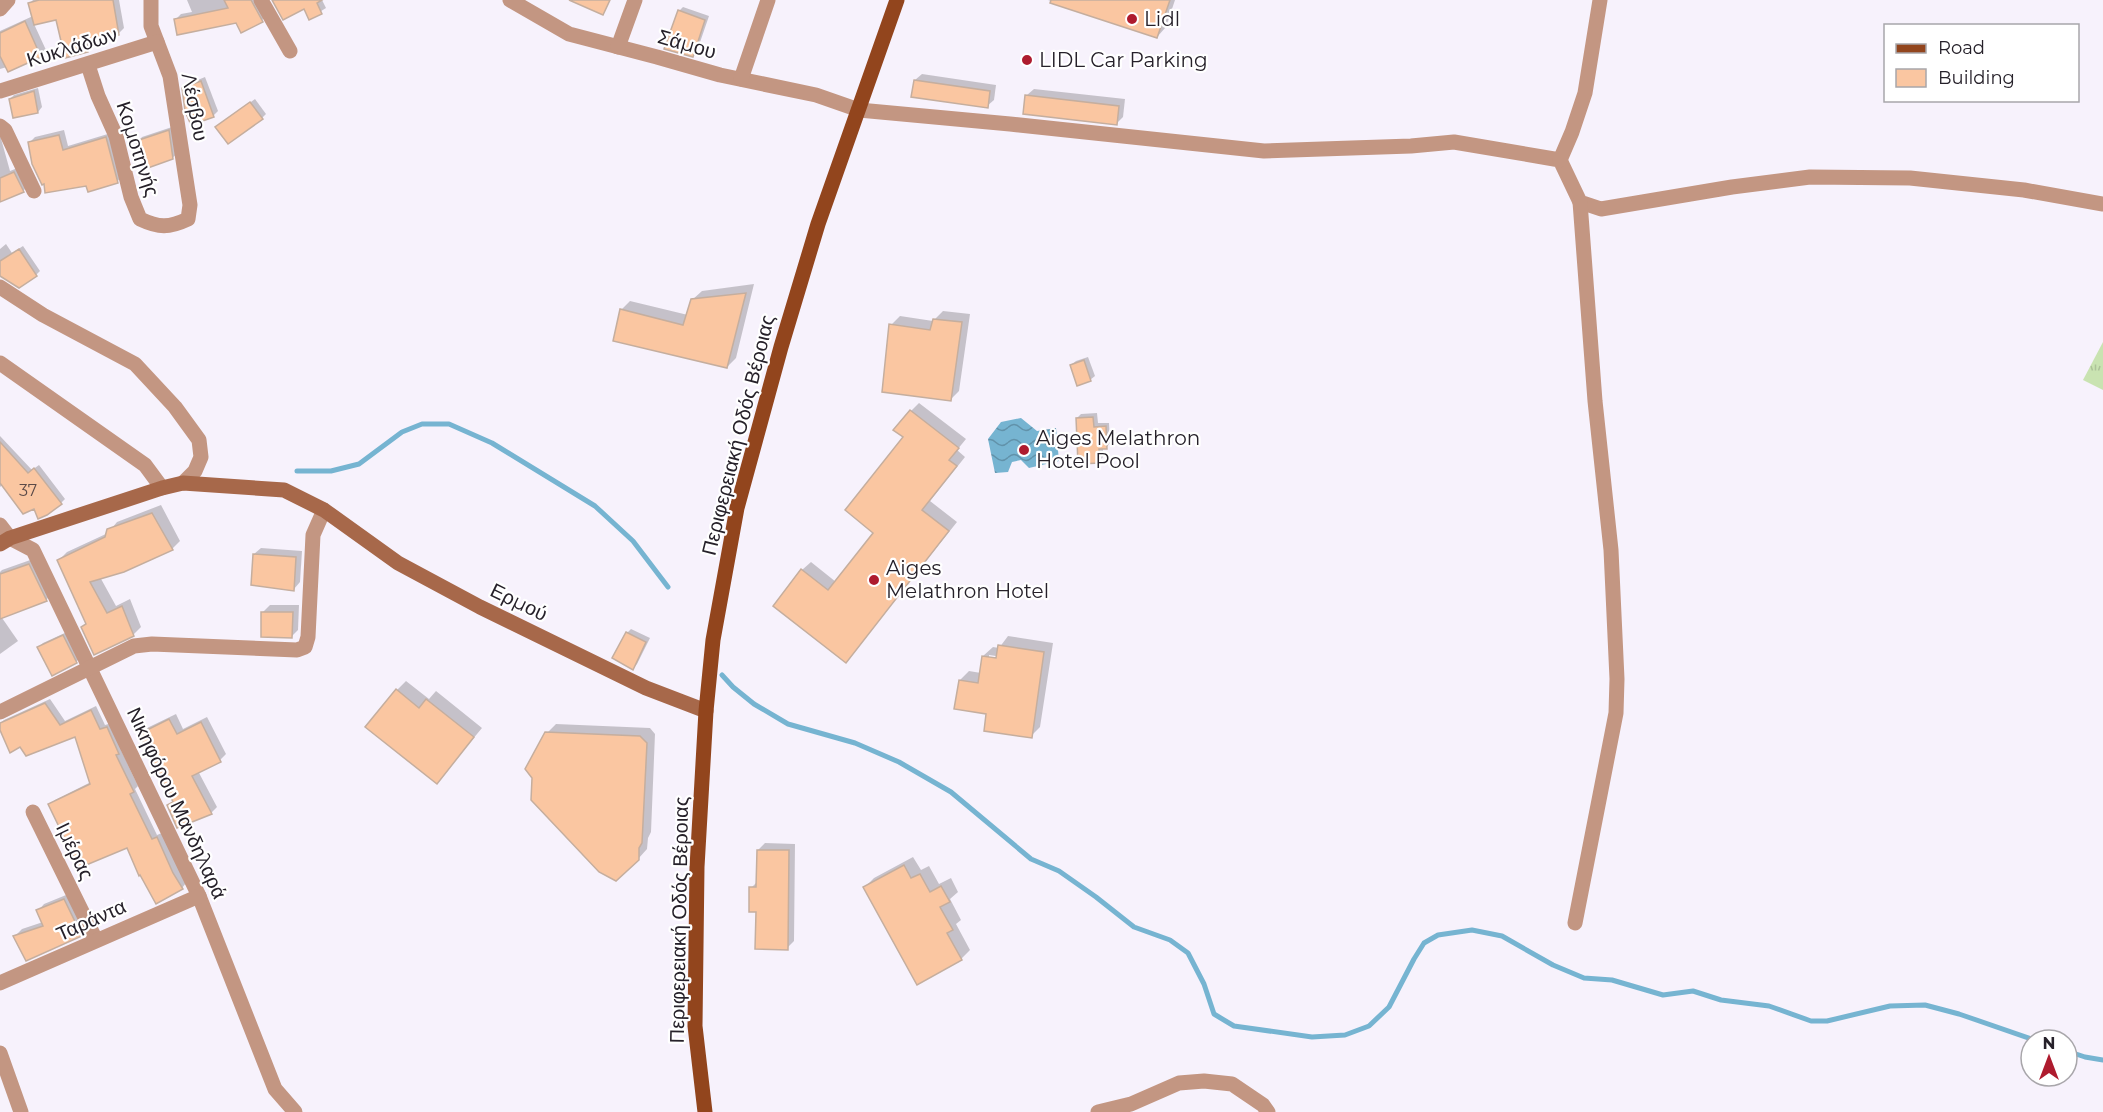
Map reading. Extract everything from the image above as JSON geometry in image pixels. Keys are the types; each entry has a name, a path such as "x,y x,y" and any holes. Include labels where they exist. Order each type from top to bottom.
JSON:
{"main road":[{"name":"Περιφερειακή Οδός Βέροιας","path":"705,1112 695,1026 698,867 712,640 740,498 758,426 818,224 897,0"}],"street":[{"path":"0,9 8,0"},
{"name":"Λέσβου","path":"136,212 140,219 154,226 175,225 188,219 190,205 170,76 151,26 151,0"},
{"path":"261,0 290,51"},
{"name":"Σάμου","path":"510,0 569,34 720,75 816,95 859,110 1264,152 1455,142 1560,160"},
{"path":"618,47 635,0"},
{"path":"741,79 768,0"},
{"path":"1575,923 1616,713 1617,679 1611,550 1595,401 1580,202 1560,160 1585,93 1600,0"},
{"name":"Κυκλάδων","path":"0,91 157,42"},
{"name":"Κομοτηνής","path":"88,65 98,96 116,136 136,212"},
{"path":"0,126 5,130 34,191"},
{"path":"1580,202 1601,209 1732,187 1810,177 1910,178 2024,190 2103,204"},
{"path":"0,287 43,315 135,363 175,406 199,440 201,457 195,471 183,483"},
{"path":"0,363 145,465 162,488"},
{"name":"Ερμού","path":"5,541 183,483 284,490 324,510 398,562 480,607 646,688 706,711"},
{"path":"0,712 134,646 152,644 297,650 305,647 308,637 313,535 324,510"},
{"name":"Νικηφόρου Μανδηλαρά","path":"0,525 5,541 33,550 199,896 275,1089 295,1112"},
{"name":"Ιμέρας","path":"33,812 96,940"},
{"name":"Ταράντα","path":"0,983 199,896"},
{"path":"0,1053 21,1112"},
{"path":"1098,1112 1131,1104 1179,1083 1204,1082 1232,1084 1263,1105 1268,1112"}],"green space":[{"path":"2103,342 2103,390 2083,380"}],"water":[{"name":"Aiges Melathron Hotel Pool","path":"1021,418 1037,431 1056,428 1059,461 1029,468 1021,460 1012,462 1008,472 995,473 988,439 1001,422"}],"building":[{"path":"39,0 113,0 119,35 86,41 88,52 65,58 56,20 34,25 28,3"},
{"path":"224,0 251,0 263,22 241,33 236,23 177,35 174,19 228,8"},
{"path":"272,0 322,0 317,3 322,14 309,20 304,9 283,20"},
{"path":"569,0 610,0 603,15"},
{"name":"Lidl","path":"1051,0 1170,0 1157,38 1050,3"},
{"path":"678,10 705,20 693,57 664,49"},
{"path":"25,21 41,57 8,72 0,56 0,33"},
{"path":"914,80 990,91 988,108 911,97"},
{"path":"201,81 214,117 191,125 185,111 182,88"},
{"path":"34,91 38,113 13,118 9,99"},
{"path":"1025,95 1119,106 1117,125 1023,114"},
{"path":"250,102 263,119 228,144 215,127"},
{"path":"169,130 173,159 145,169 136,141"},
{"path":"59,135 63,150 106,137 118,183 88,192 86,186 45,193 44,184 42,185 32,164 28,142"},
{"path":"14,172 24,192 0,202 0,178"},
{"path":"19,249 37,276 19,288 0,276 0,261"},
{"path":"746,293 727,368 613,341 620,309 683,325 691,299"},
{"path":"933,319 962,322 951,401 882,392 889,324 930,330"},
{"path":"1084,360 1091,381 1077,386 1070,365"},
{"name":"Aiges Melathron Hotel","path":"910,410 959,448 949,460 957,466 922,510 949,531 846,663 773,606 801,569 828,590 873,533 845,510 903,437 893,430"},
{"path":"1093,417 1094,427 1106,426 1107,449 1099,449 1100,463 1078,464 1076,418"},
{"path":"0,442 28,473 34,468 62,504 38,519 34,509 23,514 0,483"},
{"path":"152,513 173,550 124,572 90,582 107,613 122,606 134,636 94,655 81,627 86,624 57,560 105,537 107,529"},
{"path":"253,554 296,557 294,591 251,585"},
{"path":"29,564 47,601 0,619 0,574"},
{"path":"261,612 293,612 292,638 261,637"},
{"path":"626,632 646,642 633,670 612,658"},
{"path":"63,635 77,663 52,676 37,647"},
{"path":"998,645 1044,652 1032,738 984,731 986,714 954,709 959,680 978,683 982,656 996,658"},
{"path":"396,689 419,708 426,699 474,737 437,784 365,727"},
{"path":"45,703 60,725 91,710 100,729 107,727 119,754 116,755 134,792 130,794 152,839 157,837 183,889 156,904 139,876 127,848 79,868 48,804 90,784 75,737 26,756 20,747 10,753 0,730 0,723"},
{"path":"169,719 177,734 201,722 221,762 192,776 212,814 177,828 167,805 173,802 139,734"},
{"path":"545,732 640,736 647,743 642,843 639,848 639,860 616,881 599,872 531,800 532,778 525,769"},
{"path":"757,850 789,850 788,950 755,949 756,912 749,912 749,887 756,887"},
{"path":"904,865 911,878 920,874 930,892 941,886 950,902 940,907 953,930 947,933 962,960 917,985 863,887"},
{"path":"64,899 82,936 26,961 13,936 43,926 36,910"}],"waterway":[{"path":"297,471 331,471 359,464 402,432 422,424 449,424 492,443 595,506 633,541 668,587"},
{"path":"722,675 754,704 788,724 855,743 899,762 951,792 1031,859 1059,871 1134,927 1170,940 1188,953 1204,984 1214,1014 1234,1026 1312,1037 1345,1035 1369,1026 1389,1007 1424,943 1438,935 1472,930 1502,936 1553,965 1584,978 1612,980 1663,995 1693,991 1721,1000 1769,1006 1811,1021 1827,1021 1890,1006 1925,1005 2019,1035"},
{"path":"2079,1055 2103,1060"}],"place":[{"name":"Lidl","path":"1132,19"},
{"name":"LIDL Car Parking","path":"1027,60"},
{"name":"Aiges Melathron Hotel Pool","path":"1024,450"},
{"name":"Aiges Melathron Hotel","path":"874,580"}]}
